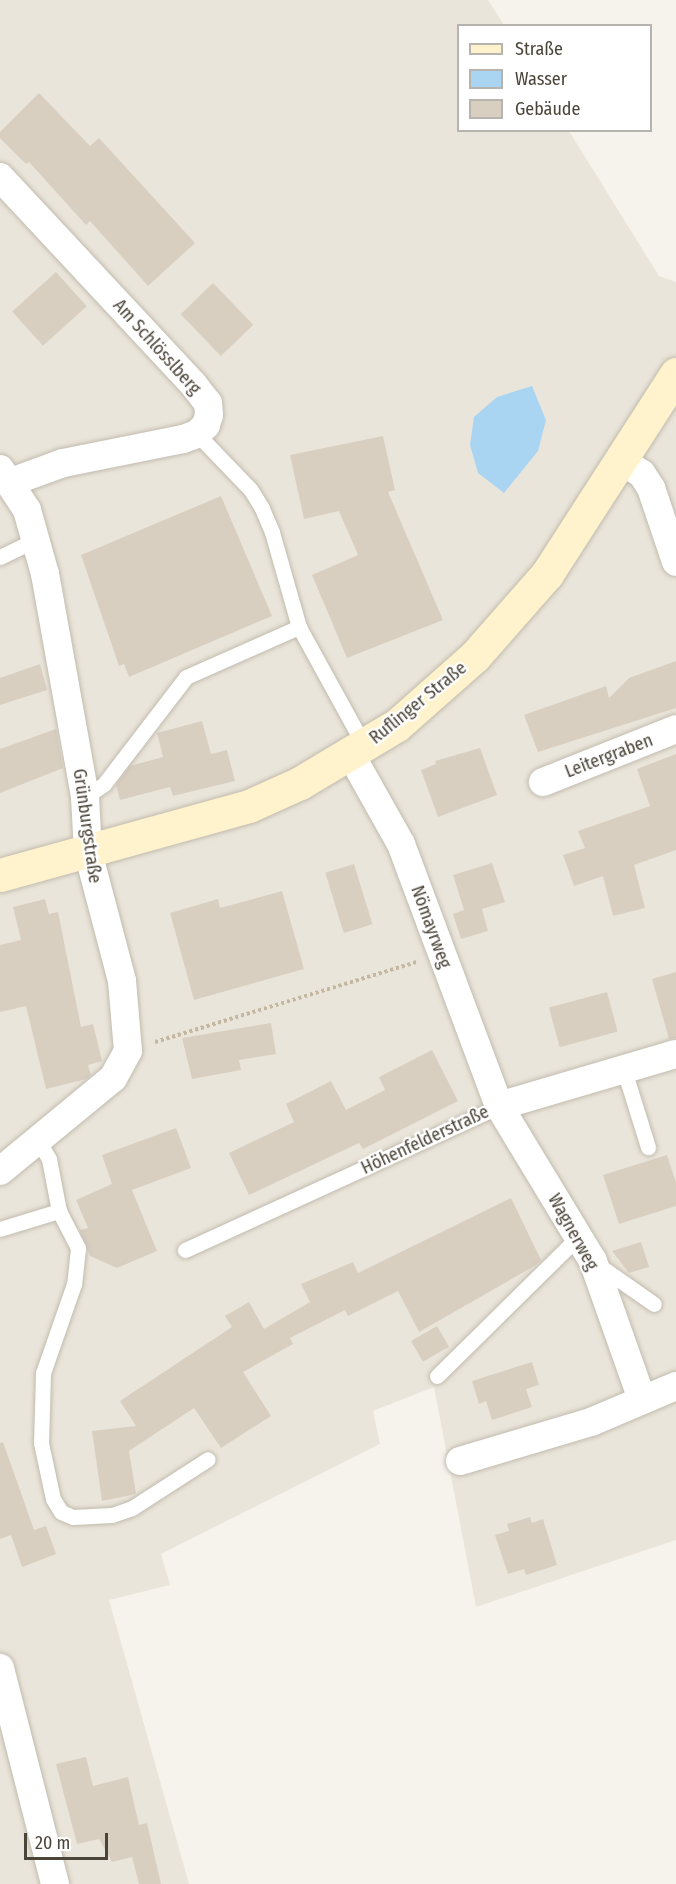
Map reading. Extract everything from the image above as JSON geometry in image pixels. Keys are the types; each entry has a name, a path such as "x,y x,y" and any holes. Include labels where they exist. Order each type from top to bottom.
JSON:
{"street":[{"name":"Am Schlösslberg","path":"0,177 208,404 206,425 197,434"},
{"name":"Ruflinger Straße","path":"0,875 233,812 300,783 358,751 434,694 513,617 553,565 622,462 676,374"},
{"path":"5,476 197,434"},
{"path":"622,462 642,474 651,488 676,562"},
{"name":"Grünburgstraße","path":"5,476 27,510 37,539 85,797 88,852 122,981 128,1051"},
{"name":"Leitergraben","path":"543,782 676,729"},
{"name":"Nömayrweg","path":"358,751 401,844 499,1106"},
{"path":"0,1171 113,1078 128,1051"},
{"name":"Höhenfelderstraße","path":"499,1106 676,1054"},
{"name":"Wagnerweg","path":"499,1106 593,1261 642,1399"},
{"path":"460,1461 591,1422 676,1386"},
{"path":"0,1668 7,1721 55,1884"}],"lane":[{"path":"197,434 250,489 262,508 272,532 299,627 358,751"},
{"path":"0,557 37,539"},
{"path":"85,797 104,784 186,677 299,627"},
{"path":"624,1070 648,1146"},
{"name":"Höhenfelderstraße","path":"184,1250 499,1106"},
{"path":"38,1140 49,1159 59,1211 75,1242 78,1266 43,1373 41,1443 53,1499 61,1512 73,1516 112,1515 132,1508 208,1459"},
{"path":"0,1229 59,1211"},
{"path":"437,1376 578,1237"},
{"path":"593,1261 654,1304"}],"path":[{"path":"128,1051 441,954"}],"shaded area":[{"path":"0,0 488,0 503,24 457,24 457,132 570,132 659,276 676,282 676,1540 476,1607 434,1387 373,1411 380,1444 161,1554 170,1585 109,1600 189,1884 0,1884"}],"water":[{"path":"532,386 546,420 538,451 504,493 478,473 470,445 474,417 497,397"}],"building":[{"path":"39,93 90,146 99,138 195,243 148,286 90,221 86,225 29,162 26,164 0,138 0,132"},
{"path":"56,272 87,306 43,346 12,311"},
{"path":"213,283 253,325 221,356 181,314"},
{"path":"383,436 395,490 388,492 443,620 347,658 312,575 358,555 339,511 304,519 290,455"},
{"path":"221,496 272,616 129,677 124,664 119,666 81,555"},
{"path":"676,661 676,708 538,752 524,715 606,686 609,698 629,678"},
{"path":"40,664 47,690 0,705 0,678"},
{"path":"202,721 211,754 227,750 235,781 173,796 170,787 120,800 116,785 130,766 163,757 157,733"},
{"path":"56,729 63,768 0,793 0,749"},
{"path":"480,748 497,795 438,817 421,770 436,764 435,761"},
{"path":"676,754 676,850 634,865 645,908 613,916 603,876 574,886 563,855 585,848 578,831 650,806 637,769"},
{"path":"492,863 505,902 482,909 488,931 461,939 453,914 464,910 453,875"},
{"path":"354,864 372,924 344,933 325,873"},
{"path":"282,891 304,969 194,1000 170,913 218,899 220,908"},
{"path":"45,899 49,914 58,912 81,1027 93,1024 102,1061 88,1065 91,1075 86,1079 46,1089 26,1006 0,1012 0,945 21,940 13,907"},
{"path":"676,972 676,1038 669,1039 652,979"},
{"path":"607,992 618,1032 560,1047 549,1008"},
{"path":"271,1023 276,1054 239,1060 241,1070 192,1079 182,1038"},
{"path":"432,1050 458,1101 363,1149 359,1143 249,1195 229,1153 294,1122 286,1104 331,1081 346,1110 385,1090 379,1077"},
{"path":"176,1128 191,1168 132,1190 157,1251 117,1268 90,1256 80,1230 88,1228 76,1200 112,1184 102,1155"},
{"path":"667,1155 676,1183 676,1206 619,1224 603,1175"},
{"path":"511,1198 541,1260 536,1265 419,1332 398,1291 348,1316 345,1310 290,1338 293,1344 243,1372 271,1416 221,1448 194,1408 129,1451 136,1494 102,1501 92,1431 136,1426 120,1401 232,1327 225,1316 249,1302 264,1329 310,1302 301,1284 353,1262 358,1273"},
{"path":"641,1242 649,1267 629,1273 612,1251"},
{"path":"437,1326 449,1347 423,1362 411,1341"},
{"path":"532,1362 539,1385 526,1389 532,1407 492,1420 486,1401 479,1404 472,1381"},
{"path":"3,1442 34,1530 46,1526 56,1554 22,1567 11,1535 0,1539 0,1443"},
{"path":"530,1517 532,1523 543,1519 557,1565 526,1575 524,1569 508,1574 495,1535 509,1531 507,1524"},
{"path":"86,1757 93,1786 128,1777 139,1825 147,1823 161,1884 139,1884 132,1857 112,1862 99,1839 77,1844 56,1764"}]}
